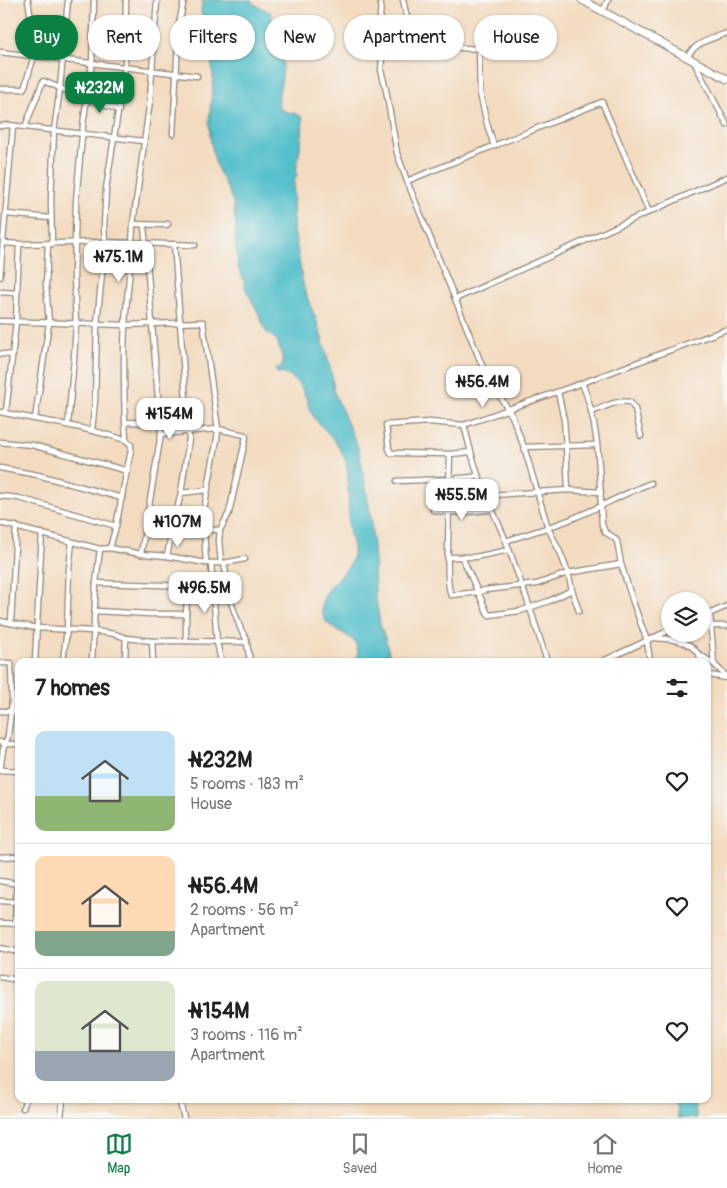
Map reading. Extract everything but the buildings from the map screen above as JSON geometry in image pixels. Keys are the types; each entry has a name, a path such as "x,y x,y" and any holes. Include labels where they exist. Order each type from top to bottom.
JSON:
{"main road":[{"path":"582,0 727,78"}],"street":[{"path":"28,0 30,15"},
{"path":"67,15 68,0"},
{"path":"68,424 76,324 74,276 76,201 92,63 94,0"},
{"path":"92,430 95,401 97,324 105,242 106,189 125,67 126,0"},
{"path":"126,440 125,325 134,224 150,100 156,0"},
{"path":"173,134 180,24 184,0"},
{"path":"380,15 381,0"},
{"path":"403,0 407,15"},
{"path":"602,11 608,0"},
{"path":"727,33 697,45 691,50 690,58 727,125"},
{"path":"0,52 15,54"},
{"path":"0,89 23,89 33,60"},
{"path":"35,419 49,323 46,285 50,244 54,131 63,60 197,76"},
{"path":"382,60 381,70 397,153 407,181 484,370 512,416 524,447 548,528 568,573 579,611"},
{"path":"479,60 480,93 494,146"},
{"path":"25,127 43,81 119,110"},
{"path":"407,181 602,102 649,212"},
{"path":"0,126 25,127 144,141"},
{"path":"0,277 13,126"},
{"path":"455,299 727,177"},
{"path":"6,214 51,218"},
{"path":"134,224 168,224"},
{"path":"141,554 161,434 144,225"},
{"path":"4,243 105,242 195,245"},
{"path":"19,244 13,355 3,412 68,424 126,440 131,444 128,471 110,548"},
{"path":"167,556 181,493 189,432 174,244"},
{"path":"0,292 17,293"},
{"path":"0,321 125,325 203,322 218,439 202,521 220,658"},
{"path":"470,452 450,454 392,453 389,449 386,425 429,422 464,425 727,329"},
{"path":"0,354 13,355"},
{"path":"582,383 588,396 596,445 601,492 600,506 604,530 617,541 621,564 647,640 650,658"},
{"path":"558,392 564,420 568,490"},
{"path":"591,412 618,402 630,402 635,409 641,436"},
{"path":"125,422 160,423"},
{"path":"464,425 470,452 478,475 509,550 546,658"},
{"path":"161,434 218,429 245,435 246,437 229,513 220,530 219,541 232,604 241,630 246,638 250,658"},
{"path":"0,442 32,445 128,471"},
{"path":"524,447 596,445"},
{"path":"450,454 448,557 451,595 537,584 568,573 621,564"},
{"path":"0,468 38,475 122,498"},
{"path":"397,481 449,479 478,475"},
{"path":"506,542 577,517 651,483"},
{"path":"181,493 207,490"},
{"path":"488,496 568,490 601,492"},
{"path":"0,496 20,498 116,526"},
{"path":"433,510 480,512 492,509"},
{"path":"0,522 100,549 110,548 208,563 223,563 245,559"},
{"path":"10,623 16,526"},
{"path":"172,528 220,530"},
{"path":"35,658 42,533"},
{"path":"63,658 67,630 69,568 72,542"},
{"path":"92,658 96,583 100,549"},
{"path":"448,557 475,557 509,550"},
{"path":"462,557 490,615 530,608 572,590"},
{"path":"96,583 188,587 186,640"},
{"path":"711,614 727,606"},
{"path":"95,611 186,614"},
{"path":"0,621 38,628 115,634 126,638 152,642 186,640 247,642"},
{"path":"714,664 711,626 727,626"},
{"path":"614,658 661,634"},
{"path":"125,658 126,638"},
{"path":"653,638 661,639"},
{"path":"152,642 152,658"},
{"path":"684,642 705,658"},
{"path":"699,654 701,658"},
{"path":"711,662 727,678"},
{"path":"0,663 11,664 12,699 8,736 3,743 0,769 15,771"},
{"path":"711,675 727,678"},
{"path":"0,711 15,712"},
{"path":"0,857 15,856"},
{"path":"0,881 15,884"},
{"path":"0,901 15,902"},
{"path":"0,923 15,924"},
{"path":"0,948 15,951"},
{"path":"0,978 15,980"},
{"path":"23,1108 25,1103"},
{"path":"61,1118 63,1103"},
{"path":"180,1103 184,1118"}],"water":[{"path":"203,0 251,0 254,4 270,12 271,15 265,15 265,60 283,60 279,108 303,118 297,174 294,182 293,224 304,289 323,341 332,375 334,392 358,447 371,518 375,593 380,624 390,658 358,658 357,646 354,641 332,627 324,617 322,609 326,594 347,568 353,554 349,530 347,466 338,446 313,416 301,388 290,376 277,373 276,369 283,364 283,360 277,340 266,332 238,268 233,202 214,159 209,121 213,82 211,60 255,60 255,15 202,15"},
{"path":"674,1103 693,1103 697,1118 678,1118 677,1108"}]}
